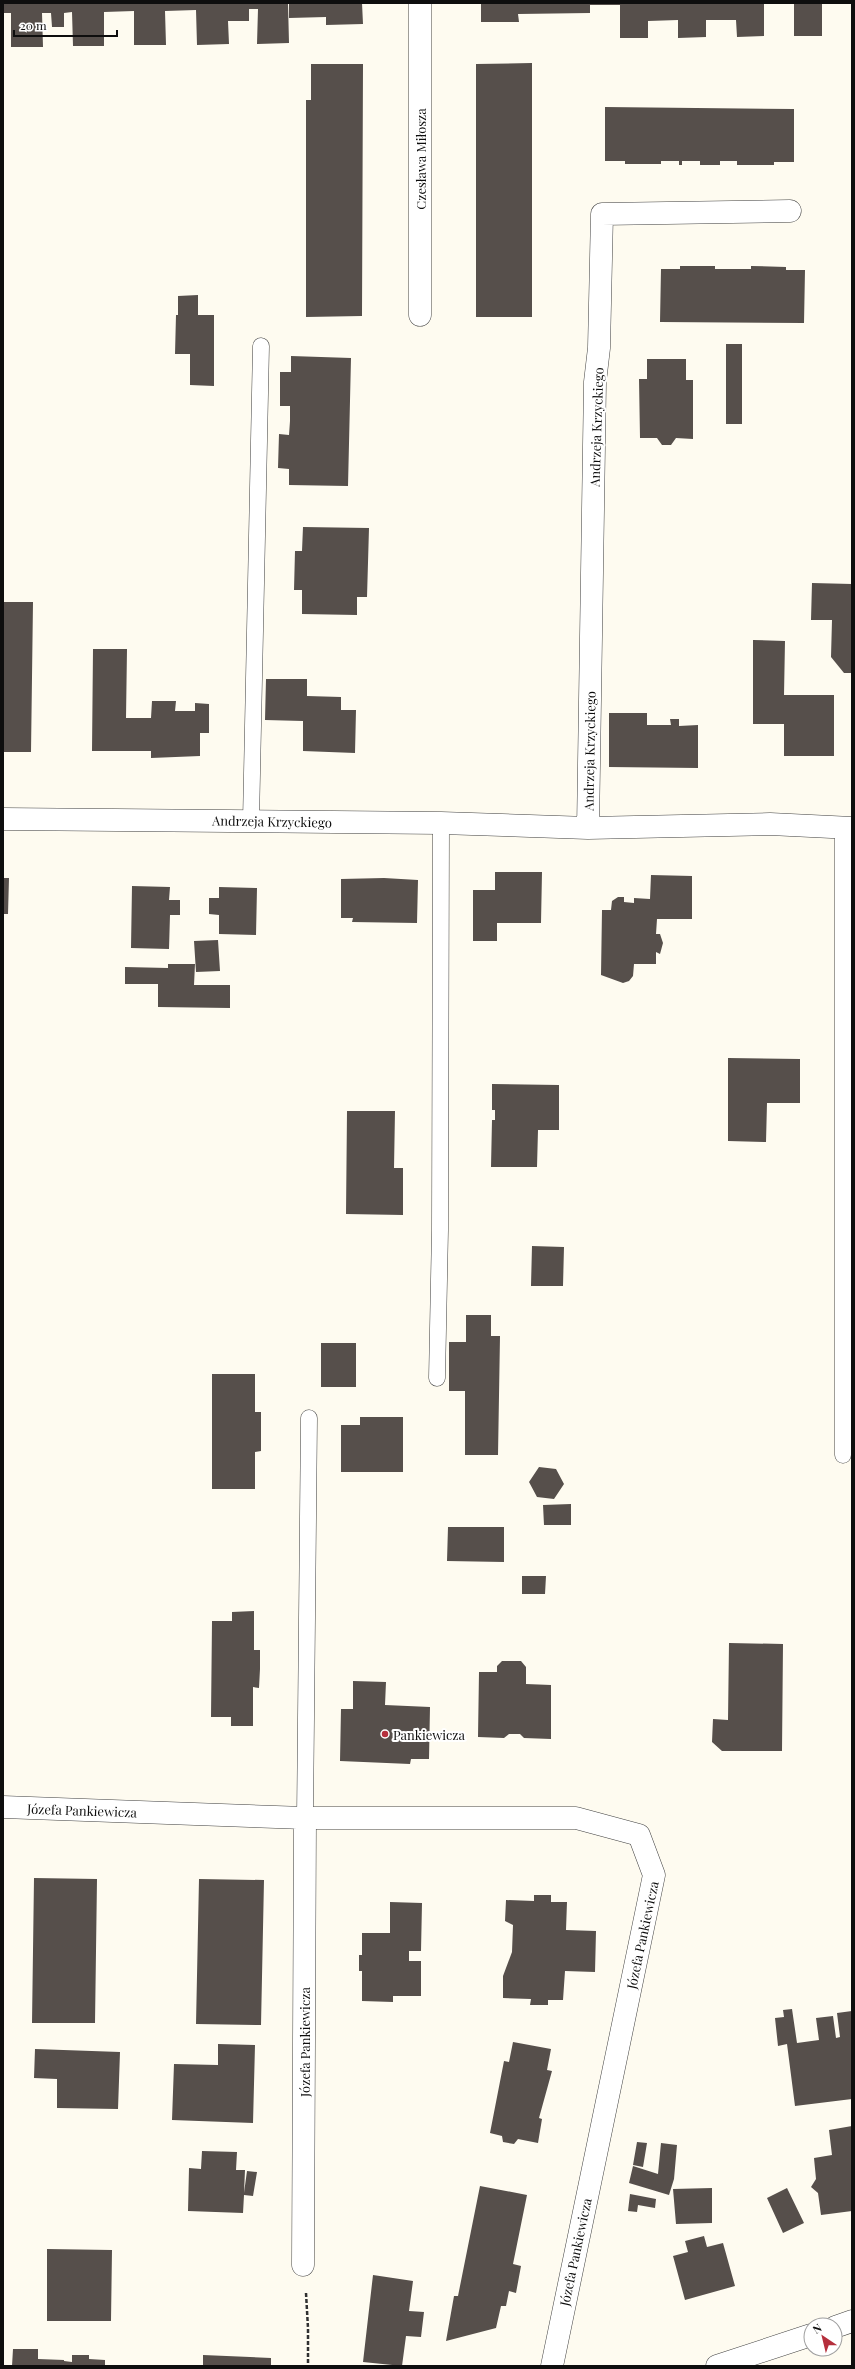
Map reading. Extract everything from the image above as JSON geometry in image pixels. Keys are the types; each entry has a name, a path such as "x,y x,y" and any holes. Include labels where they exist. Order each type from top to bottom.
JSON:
{"street":[{"name":"Czesława Miłosza","path":"420,3 420,315"},
{"name":"Andrzeja Krzyckiego","path":"588,828 595,390 599,348 602,214 790,211"},
{"name":"Andrzeja Krzyckiego","path":"3,819 441,823 588,828 770,824 847,828"},
{"name":"Józefa Pankiewicza","path":"3,1807 305,1818 576,1818 639,1835 654,1875 552,2366"},
{"name":"Józefa Pankiewicza","path":"303,2265 305,1818"},
{"path":"717,2366 803,2338"}],"lane":[{"path":"251,821 261,346"},
{"path":"437,1378 440,1222 441,823"},
{"path":"843,1455 847,828"},
{"path":"305,1818 309,1418"}],"path":[{"path":"303,2265 308,2328 308,2366"}],"building":[{"path":"3,3 288,3 289,43 257,44 258,9 249,9 249,21 228,21 229,44 197,45 196,10 165,11 166,45 134,45 134,11 104,12 104,46 73,46 72,12 64,13 64,27 52,27 51,13 42,13 43,47 11,47 11,13 3,13"},
{"path":"289,3 362,3 363,24 326,25 326,17 289,18"},
{"path":"481,3 764,3 764,36 737,37 736,20 706,20 706,37 678,38 678,20 648,21 648,38 620,38 620,5 590,5 590,13 518,14 519,22 481,22"},
{"path":"794,3 822,3 822,36 794,36"},
{"path":"532,63 532,317 476,317 476,64"},
{"path":"311,64 363,64 362,316 306,317 306,100 311,100"},
{"path":"605,107 794,109 794,162 774,162 774,165 737,165 737,161 720,161 720,165 700,165 700,161 682,161 682,165 679,165 679,161 661,161 661,164 625,164 625,161 605,161"},
{"path":"680,266 715,266 715,269 751,269 751,266 786,267 786,270 805,270 804,323 660,322 661,269 680,269"},
{"path":"198,295 198,315 214,315 214,386 190,385 190,354 175,354 178,296"},
{"path":"726,344 742,344 742,424 726,424"},
{"path":"291,356 351,358 348,486 289,485 289,469 278,468 279,434 289,435 290,421 290,406 280,406 280,372 291,372"},
{"path":"647,359 686,359 686,380 693,380 693,439 676,438 671,445 662,445 657,438 640,438 639,379 647,379"},
{"path":"303,527 369,528 367,597 357,597 357,615 302,614 302,590 294,590 295,551 302,551"},
{"path":"812,583 852,584 852,673 844,673 831,657 832,620 811,620"},
{"path":"3,602 33,602 31,752 3,752"},
{"path":"753,640 785,641 784,695 834,695 834,756 784,756 784,724 753,724"},
{"path":"93,649 127,649 126,718 151,718 152,701 176,701 175,711 195,711 195,703 209,704 209,733 200,733 200,756 151,758 151,751 92,751"},
{"path":"266,679 307,679 307,696 341,697 341,710 356,710 355,753 303,751 303,721 265,720"},
{"path":"609,713 647,713 647,725 671,725 670,719 679,719 679,726 698,725 698,768 609,767"},
{"path":"495,872 542,872 541,923 497,923 497,941 473,941 473,890 495,890"},
{"path":"651,875 692,876 692,919 657,919 656,934 660,934 663,943 660,954 656,952 656,964 634,964 633,976 629,981 623,983 601,975 602,910 611,910 612,901 618,897 624,897 624,902 634,903 634,898 650,899"},
{"path":"3,878 9,878 8,914 3,914"},
{"path":"384,878 418,880 417,923 352,922 353,918 341,918 341,879"},
{"path":"132,886 170,887 169,900 180,900 180,915 170,915 169,949 131,948"},
{"path":"219,887 257,888 256,935 219,934 219,915 209,914 209,898 219,898"},
{"path":"218,940 220,971 196,972 194,941"},
{"path":"168,964 195,964 194,985 230,985 230,1008 158,1007 158,984 125,984 125,967 168,968"},
{"path":"728,1058 800,1059 800,1103 767,1103 766,1142 728,1141"},
{"path":"492,1084 559,1085 559,1130 538,1130 537,1167 491,1167 492,1120 495,1120 495,1110 492,1110"},
{"path":"347,1111 395,1111 394,1168 403,1168 403,1215 346,1214"},
{"path":"532,1246 564,1247 563,1286 531,1286"},
{"path":"466,1315 491,1315 491,1336 500,1336 498,1455 465,1455 465,1391 449,1391 449,1342 466,1342"},
{"path":"321,1343 356,1343 356,1387 321,1387"},
{"path":"212,1374 255,1374 255,1412 261,1412 261,1451 255,1452 255,1489 212,1489"},
{"path":"360,1417 403,1417 403,1472 341,1472 341,1425 360,1425"},
{"path":"539,1467 556,1469 564,1484 554,1499 537,1497 529,1482"},
{"path":"571,1504 571,1525 544,1525 543,1505"},
{"path":"448,1527 504,1527 504,1562 447,1561"},
{"path":"522,1576 546,1576 545,1594 522,1594"},
{"path":"254,1611 254,1650 260,1650 260,1669 259,1688 253,1687 253,1726 231,1726 231,1717 211,1717 212,1621 232,1621 232,1612"},
{"path":"729,1643 783,1644 782,1751 722,1751 712,1742 713,1719 728,1720"},
{"path":"502,1661 521,1661 526,1667 526,1684 551,1685 551,1739 524,1738 520,1734 509,1734 504,1738 478,1737 479,1672 497,1672 497,1666"},
{"name":"Pankiewicza","path":"353,1681 386,1682 385,1705 430,1707 429,1759 411,1759 410,1764 340,1761 341,1709 353,1709"},
{"path":"34,1878 97,1879 95,2023 32,2023"},
{"path":"199,1879 264,1880 261,2025 196,2024"},
{"path":"534,1895 551,1895 551,1902 567,1902 566,1930 596,1931 595,1972 565,1971 563,2000 548,2000 548,2005 530,2005 531,1999 503,1998 503,1976 512,1952 513,1925 505,1921 506,1900 534,1901"},
{"path":"390,1902 422,1903 421,1951 409,1951 409,1961 421,1961 421,1996 393,1996 393,2002 362,2001 362,1971 359,1971 359,1955 362,1955 362,1933 390,1933"},
{"path":"792,2009 797,2043 819,2040 816,2018 833,2016 836,2038 840,2037 837,2013 852,2011 852,2099 795,2106 787,2044 778,2046 775,2018 784,2017 783,2010"},
{"path":"513,2042 551,2049 547,2070 552,2071 539,2118 542,2119 538,2143 518,2139 514,2144 503,2142 502,2136 490,2133 504,2061 509,2062"},
{"path":"218,2044 255,2045 253,2123 172,2120 174,2064 218,2065"},
{"path":"35,2049 120,2052 118,2109 57,2108 57,2079 34,2078"},
{"path":"852,2126 852,2211 821,2215 818,2193 811,2187 816,2179 814,2158 832,2155 829,2130"},
{"path":"637,2142 647,2143 643,2167 633,2165"},
{"path":"661,2143 677,2145 674,2179 669,2195 629,2183 633,2166 658,2174"},
{"path":"202,2151 237,2152 236,2170 245,2170 244,2193 247,2171 257,2172 253,2196 244,2195 243,2213 188,2211 189,2168 201,2169"},
{"path":"480,2186 527,2195 513,2264 521,2266 516,2293 509,2291 506,2306 501,2306 496,2328 446,2341 454,2296 458,2296"},
{"path":"712,2188 712,2223 676,2224 673,2189"},
{"path":"787,2188 804,2223 783,2233 767,2198"},
{"path":"630,2194 656,2199 655,2208 638,2205 637,2212 628,2211"},
{"path":"704,2236 707,2247 723,2243 735,2286 685,2300 673,2256 688,2252 685,2241"},
{"path":"47,2249 112,2250 111,2321 47,2321"},
{"path":"373,2275 413,2281 409,2311 424,2312 421,2337 406,2336 402,2366 363,2362"},
{"path":"13,2349 38,2349 38,2359 64,2360 72,2362 72,2355 89,2355 89,2359 105,2360 105,2366 12,2366"},
{"path":"203,2355 271,2358 271,2366 203,2366"}],"place":[{"name":"Pankiewicza","path":"385,1734"}]}
